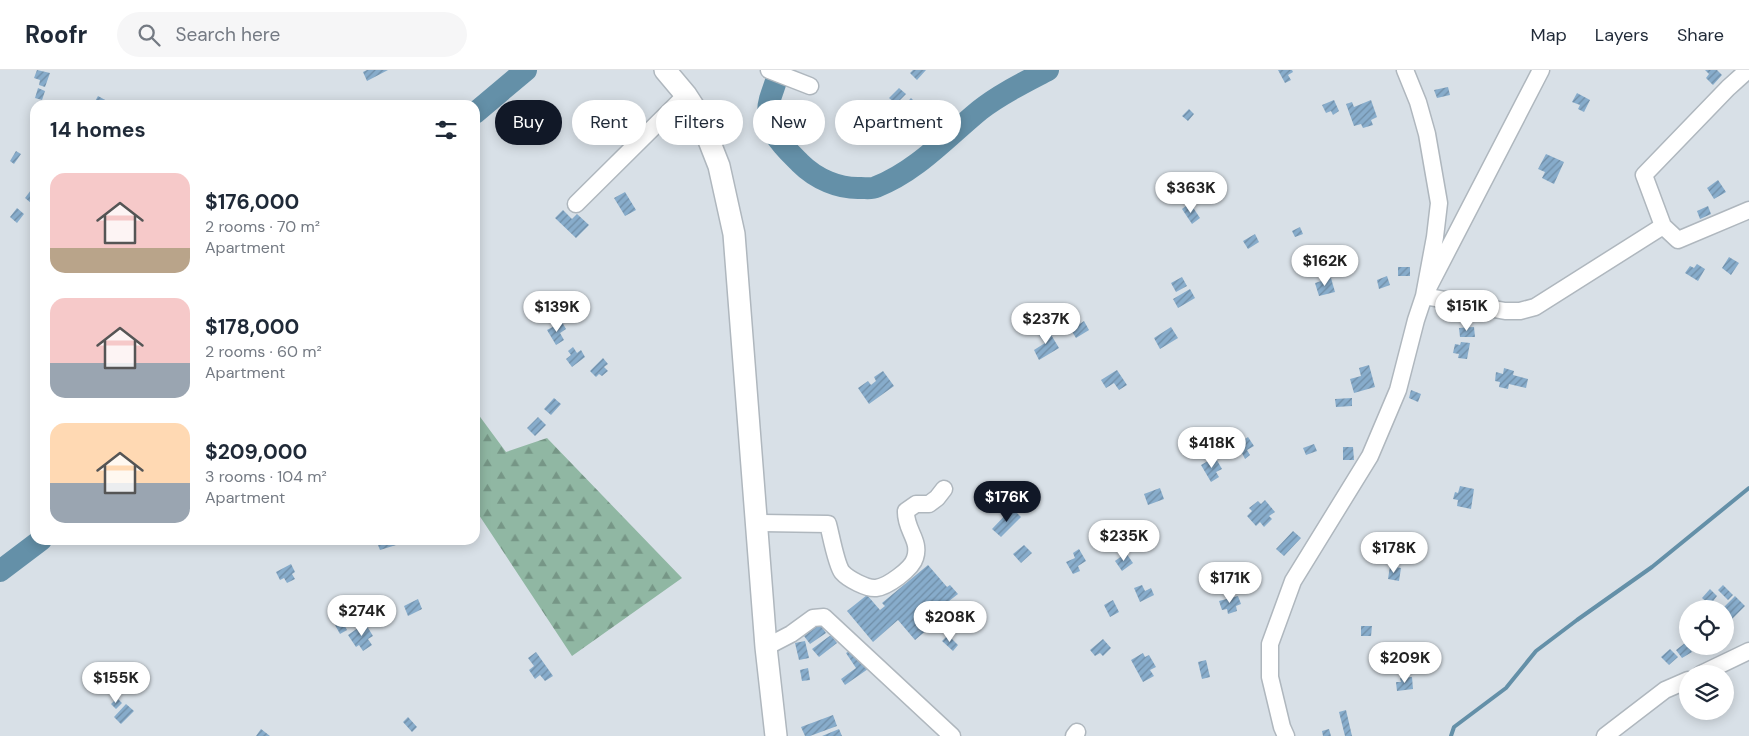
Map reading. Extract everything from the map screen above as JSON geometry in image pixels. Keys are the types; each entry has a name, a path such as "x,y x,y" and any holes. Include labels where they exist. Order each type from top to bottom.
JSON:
{"main road":[{"path":"669,71 699,115 719,166 734,234 766,647 776,736"}],"street":[{"path":"769,70 810,86"},
{"path":"1286,736 1282,727 1270,677 1270,644 1293,581 1370,456 1398,390 1424,296 1435,237 1438,203 1427,134 1418,102 1405,70"},
{"path":"1424,296 1541,70"},
{"path":"1748,70 1728,88 1644,175 1663,226 1678,240 1749,210"},
{"path":"576,204 686,95"},
{"path":"1424,296 1505,311 1520,311 1535,307 1663,226"},
{"path":"757,523 828,524 840,570 847,577 876,588 904,573 915,561 918,548 906,519 906,511 916,504 929,504 944,489"},
{"path":"766,647 791,634 813,618 824,617 952,736"},
{"path":"1720,665 1749,651"},
{"path":"1605,736 1665,690 1679,684"}],"green space":[{"path":"480,417 506,452 547,438 682,578 572,656 480,517"}],"building":[{"path":"37,70 50,73 45,87 39,85 40,80 34,78"},
{"path":"367,70 388,70 367,81 363,72"},
{"path":"913,70 926,70 917,80 910,73"},
{"path":"1278,70 1292,70 1293,72 1288,75 1291,80 1285,83"},
{"path":"1705,70 1717,70 1722,75 1713,85 1706,78 1709,74"},
{"path":"1448,87 1450,95 1437,98 1434,90"},
{"path":"38,88 45,91 42,100 35,98"},
{"path":"899,88 906,94 900,100 891,100 889,98"},
{"path":"1577,93 1590,100 1584,112 1578,109 1580,105 1572,102"},
{"path":"98,96 105,100 96,100"},
{"path":"1334,100 1339,111 1333,115 1331,111 1326,113 1322,105"},
{"path":"1371,100 1377,117 1371,120 1373,125 1363,128 1361,124 1354,126 1346,104 1352,102 1354,107"},
{"path":"1189,109 1194,114 1188,121 1182,116"},
{"path":"16,151 21,154 14,164 10,161"},
{"path":"1546,154 1564,162 1554,184 1542,178 1545,172 1538,169"},
{"path":"1718,180 1726,192 1714,199 1707,188"},
{"path":"30,191 30,202 25,198"},
{"path":"625,192 636,210 625,216 614,198"},
{"path":"1190,203 1200,218 1192,224 1182,209"},
{"path":"1708,206 1711,214 1700,219 1697,211"},
{"path":"17,208 24,214 17,223 10,217"},
{"path":"563,210 572,219 577,214 589,225 576,238 555,218"},
{"path":"1300,227 1303,234 1295,237 1292,231"},
{"path":"1255,234 1259,242 1248,249 1243,241"},
{"path":"1729,257 1739,263 1731,275 1722,268"},
{"path":"1697,264 1705,269 1698,281 1685,273 1690,266 1694,268"},
{"path":"1398,267 1410,267 1410,276 1398,276"},
{"path":"1387,276 1390,285 1379,289 1377,280"},
{"path":"1182,277 1187,286 1176,292 1171,283"},
{"path":"1331,278 1335,292 1319,296 1315,283"},
{"path":"1190,289 1195,298 1178,308 1173,299"},
{"path":"1084,321 1089,330 1076,338 1071,330"},
{"path":"562,322 566,329 560,333 564,340 556,345 547,330"},
{"path":"1171,327 1178,338 1160,349 1154,338"},
{"path":"1474,327 1475,337 1460,337 1459,328"},
{"path":"1047,328 1059,348 1039,360 1034,350 1045,343 1038,334"},
{"path":"1461,342 1470,343 1467,359 1458,358 1459,354 1453,353 1455,344 1460,345"},
{"path":"573,347 577,353 581,350 585,357 572,367 566,359 571,355 568,351"},
{"path":"603,358 608,364 604,367 608,371 602,376 599,374 596,377 590,371"},
{"path":"1369,365 1375,387 1354,393 1350,379 1361,376 1359,368"},
{"path":"1504,368 1514,371 1513,375 1528,379 1526,388 1509,384 1508,389 1499,387 1500,382 1495,381 1496,372 1503,374"},
{"path":"1117,370 1127,385 1119,390 1114,383 1106,388 1101,380"},
{"path":"883,371 894,386 869,404 858,388 868,381 871,385 876,381 874,377"},
{"path":"1411,390 1421,394 1418,402 1409,398"},
{"path":"554,398 561,404 551,415 544,409"},
{"path":"1352,398 1352,406 1336,407 1335,399"},
{"path":"538,417 546,425 535,436 527,428"},
{"path":"1248,437 1254,446 1247,450 1250,455 1245,459 1241,451 1237,454 1233,447"},
{"path":"1314,444 1317,451 1306,455 1303,448"},
{"path":"1343,447 1353,447 1354,460 1343,460"},
{"path":"1215,457 1222,469 1216,472 1219,477 1211,482 1201,465"},
{"path":"1460,486 1474,489 1471,509 1457,506 1458,500 1453,499 1455,492 1458,493"},
{"path":"1160,488 1164,499 1148,505 1144,494"},
{"path":"1265,500 1275,512 1269,516 1272,519 1264,527 1260,522 1256,526 1247,516 1252,511 1249,508 1258,501 1261,504"},
{"path":"1012,508 1021,517 1001,537 992,529"},
{"path":"1135,528 1143,543 1131,549 1123,534"},
{"path":"1293,531 1301,538 1284,556 1276,549"},
{"path":"378,545 396,545 380,550"},
{"path":"1024,545 1032,553 1021,563 1013,554"},
{"path":"1079,549 1086,561 1078,566 1080,571 1073,574 1066,562 1075,558 1073,553"},
{"path":"1126,553 1133,563 1122,571 1115,561"},
{"path":"291,564 295,572 292,574 295,579 287,583 284,578 280,580 276,572"},
{"path":"928,565 947,587 950,585 958,594 949,601 954,607 915,640 898,620 873,642 847,611 867,595 880,610 885,606 882,603"},
{"path":"1390,566 1401,568 1399,581 1388,579"},
{"path":"1142,585 1145,591 1151,588 1154,595 1140,602 1134,588"},
{"path":"1723,585 1733,595 1728,600 1718,590"},
{"path":"1710,589 1717,596 1714,600 1704,600 1702,598"},
{"path":"385,596 390,609 376,614 371,601"},
{"path":"1238,596 1241,604 1236,606 1237,611 1228,614 1227,609 1222,610 1219,601"},
{"path":"1735,596 1745,606 1734,617 1734,600 1731,600"},
{"path":"418,599 422,609 408,616 404,606"},
{"path":"1113,600 1119,612 1110,617 1104,605"},
{"path":"355,611 359,618 349,623 346,616"},
{"path":"342,621 347,630 340,634 335,625"},
{"path":"365,623 373,636 368,639 372,645 363,651 359,645 356,647 348,635"},
{"path":"820,624 826,633 810,644 804,636"},
{"path":"1361,626 1372,626 1371,636 1361,636"},
{"path":"831,635 837,643 819,657 812,649"},
{"path":"948,635 958,645 953,651 942,641"},
{"path":"1103,639 1111,648 1103,656 1100,653 1095,656 1090,650"},
{"path":"805,641 809,658 799,660 795,643"},
{"path":"854,648 868,669 845,685 841,679 856,668 846,653"},
{"path":"1670,649 1678,657 1669,665 1661,657"},
{"path":"536,652 553,676 545,681 540,675 535,679 529,670 534,666 528,658"},
{"path":"1143,653 1145,657 1149,655 1156,667 1150,670 1154,676 1143,682 1131,660"},
{"path":"1206,660 1210,677 1202,679 1198,662"},
{"path":"808,668 810,680 802,681 800,670"},
{"path":"1412,677 1413,689 1397,691 1396,682 1401,682 1400,678"},
{"path":"117,698 122,703 116,709 111,704"},
{"path":"126,704 134,711 121,724 114,717"},
{"path":"1346,710 1352,736 1345,736 1339,712"},
{"path":"833,715 837,726 805,736 801,727"},
{"path":"408,717 417,727 412,732 403,722"},
{"path":"261,729 270,736 256,736"},
{"path":"839,729 842,736 822,736"},
{"path":"1329,729 1331,736 1323,736 1322,731"}],"waterway":[{"path":"480,109 526,70"},
{"path":"779,70 768,109 771,127 775,135 793,156 813,174 836,185 853,188 873,188 905,172 931,153 988,104 1013,88 1048,70"},
{"path":"1451,736 1454,727 1506,688 1536,651 1652,567 1749,488"},
{"path":"0,571 34,545"}]}
